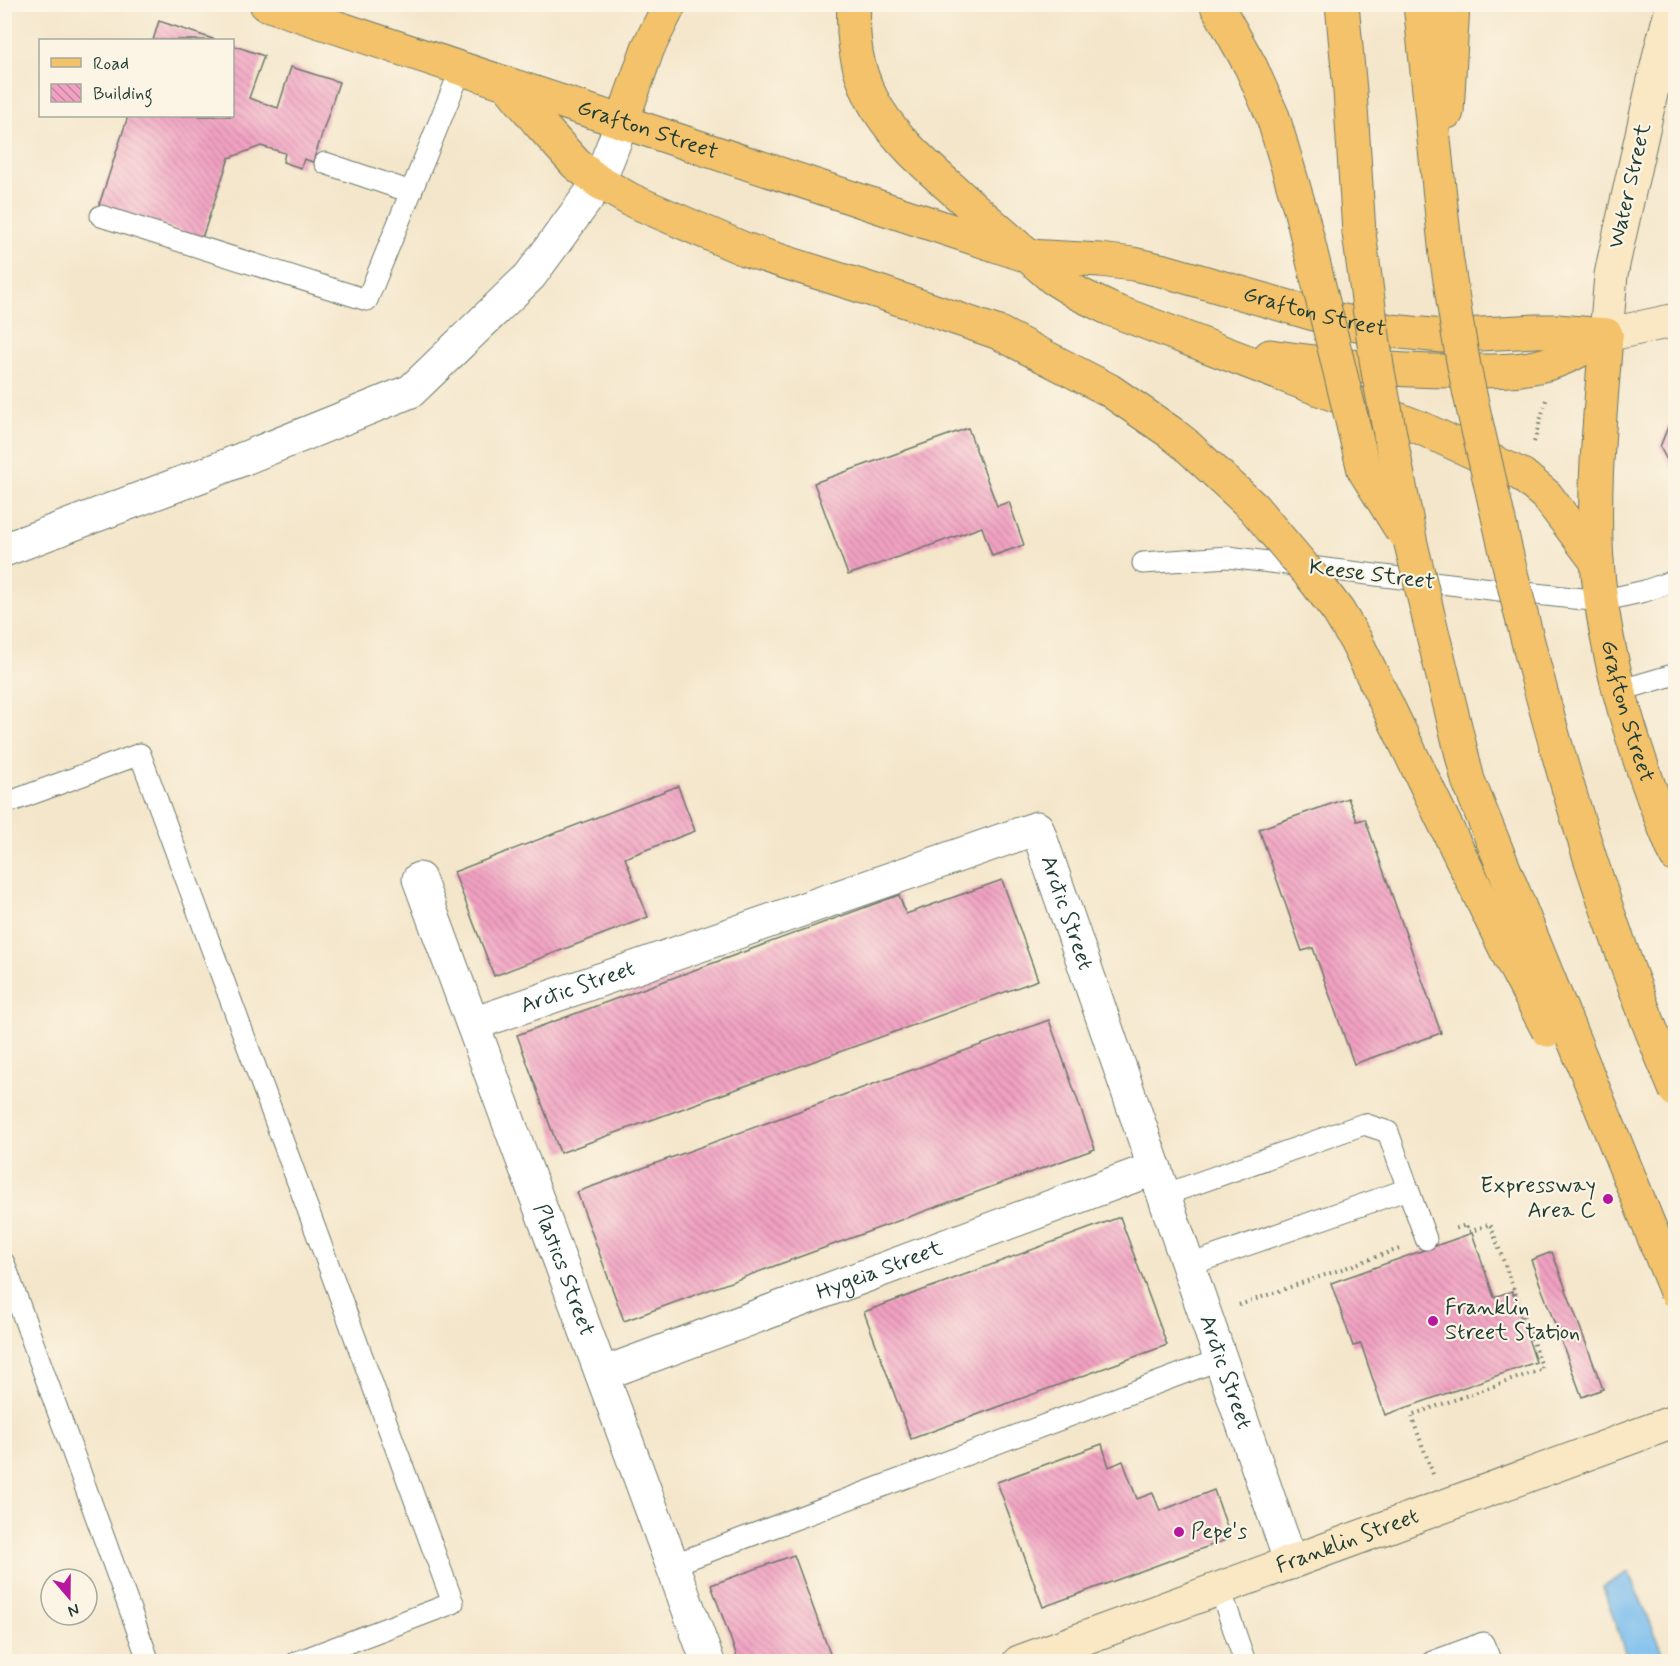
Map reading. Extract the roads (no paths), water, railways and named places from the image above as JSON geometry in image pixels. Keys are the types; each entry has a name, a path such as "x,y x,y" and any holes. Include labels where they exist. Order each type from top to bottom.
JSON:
{"main road":[{"name":"Grafton Street","path":"266,4 1028,256 1133,264 1165,271 1324,317 1391,331 1442,336 1536,331 1605,335"},
{"path":"622,122 648,48 670,4"},
{"path":"854,4 852,28 858,68 870,97 889,126 913,153 1028,256"},
{"path":"1216,4 1251,67 1273,117 1301,212 1364,470 1411,544"},
{"path":"1342,4 1359,233 1377,366 1411,544 1468,780 1676,1292"},
{"path":"1420,4 1446,255 1464,366 1517,605 1583,839 1620,950 1676,1091"},
{"path":"1446,255 1447,104 1453,4"},
{"name":"Water Street","path":"1605,335 1612,267 1670,5"},
{"path":"507,84 576,164 599,182 631,200 744,249 999,333 1109,390 1184,443 1253,507 1312,577 1350,631 1510,958 1640,1205"},
{"name":"Grafton Street","path":"1028,256 1053,278 1079,294 1140,321 1421,428 1522,475 1547,495 1598,562"},
{"path":"1605,335 1676,320"},
{"name":"Grafton Street","path":"1206,345 1347,366 1485,371 1528,368 1550,363 1582,349 1605,335"},
{"name":"Grafton Street","path":"1605,335 1597,486 1601,601 1618,691 1638,758 1676,856"},
{"name":"Franklin Street","path":"1019,1662 1676,1421"}],"street":[{"path":"4,550 203,475 411,391 530,276 599,182 622,122"},
{"name":"Arctic Street","path":"472,1024 1037,828 1291,1563"},
{"name":"Plastics Street","path":"419,879 708,1662"},
{"name":"Hygeia Street","path":"602,1374 1159,1181"}],"lane":[{"path":"101,216 368,300 461,69"},
{"path":"325,163 411,192"},
{"name":"Keese Street","path":"1143,563 1228,557 1601,601 1645,591 1676,580"},
{"path":"1618,691 1676,674"},
{"path":"4,804 140,754 453,1603 297,1662"},
{"path":"1159,1181 1364,1124 1388,1132 1426,1239"},
{"path":"1189,1266 1408,1189"},
{"path":"4,1263 150,1662"},
{"path":"672,1565 1221,1359"},
{"path":"1220,1588 1245,1662"},
{"path":"1432,1662 1483,1643 1491,1662"}],"water":[{"path":"1628,1572 1667,1661 1628,1661 1603,1587"}],"place":[{"name":"Expressway Area C","path":"1608,1199"},
{"name":"Franklin Street Station","path":"1433,1321"},
{"name":"Pepe's","path":"1179,1532"}]}
